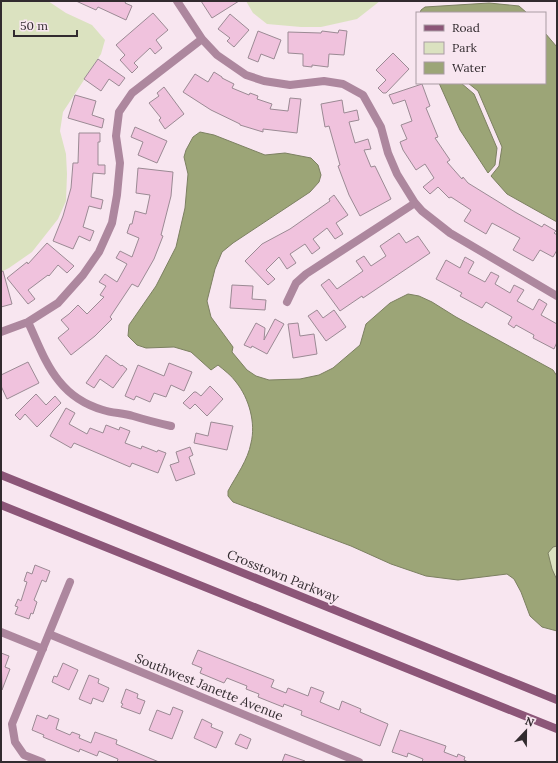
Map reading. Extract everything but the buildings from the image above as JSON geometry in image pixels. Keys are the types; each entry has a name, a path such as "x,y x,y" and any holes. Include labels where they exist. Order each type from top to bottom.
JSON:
{"main road":[{"name":"Crosstown Parkway","path":"1,475 557,700"},
{"path":"1,505 557,729"}],"street":[{"path":"177,1 202,39 217,55 233,67 246,74 258,79 290,85 324,81 343,84 363,95 381,127 388,153 397,174 415,203 422,211 450,232 557,296"},
{"path":"1,332 28,322 58,303 83,275 99,252 112,223 117,195 120,163 116,136 119,112 132,93 202,39"},
{"path":"286,302 296,283 306,274 415,203"},
{"path":"28,322 49,366 59,382 73,394 87,403 103,410 171,426"},
{"path":"42,762 24,755 15,742 12,724 70,582"},
{"path":"1,632 43,649"},
{"name":"Southwest Janette Avenue","path":"49,634 359,762"}],"green space":[{"path":"1,1 48,1 66,13 92,25 105,40 101,54 63,112 60,131 66,154 66,201 58,219 32,252 1,272"},
{"path":"246,1 380,1 357,19 321,27 301,27 267,24 253,13"},
{"path":"557,546 557,580 552,569 548,553 553,547"}],"water":[{"path":"489,3 519,6 526,12 420,12 425,7"},
{"path":"546,34 557,47 557,222 507,194 491,176 499,166 502,147 478,91 469,84 546,84"},
{"path":"439,84 462,84 474,94 497,148 495,165 488,173 460,130"},
{"path":"200,132 214,135 265,155 285,153 311,158 318,165 321,175 319,182 310,192 233,243 222,252 215,269 207,301 211,317 233,347 232,352 247,370 256,376 269,380 300,379 319,375 333,368 360,345 366,324 390,303 408,294 419,296 432,302 456,317 553,370 557,376 557,546 553,547 548,553 552,569 557,580 557,631 542,627 530,616 521,592 514,579 507,574 458,580 426,576 391,564 351,546 233,502 228,496 228,491 247,456 253,427 248,403 241,388 218,365 211,370 191,352 174,347 146,348 137,345 128,336 129,325 156,286 176,247 185,208 188,174 184,157 193,137"}]}
